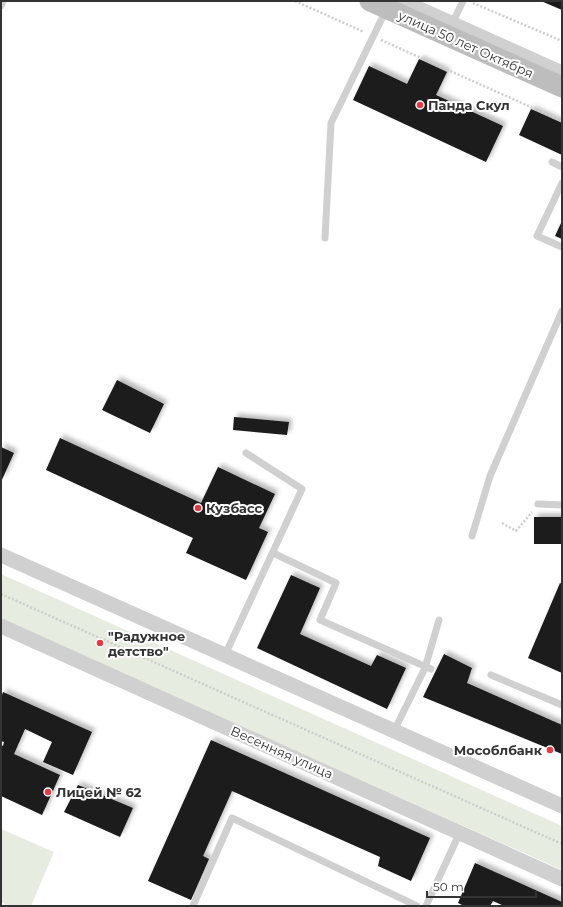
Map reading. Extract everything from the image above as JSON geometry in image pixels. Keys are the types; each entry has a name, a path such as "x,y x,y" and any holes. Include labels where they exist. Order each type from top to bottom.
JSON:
{"street":[{"name":"улица 50 лет Октября","path":"388,3 449,29 562,73"},
{"name":"улица 50 лет Октября","path":"449,29 562,87"},
{"path":"1,555 562,806"},
{"name":"Весенняя улица","path":"1,626 562,878"}],"lane":[{"path":"1,6 3,1"},
{"path":"449,29 462,1"},
{"path":"325,238 331,123 388,3"},
{"path":"552,162 562,167"},
{"path":"562,183 537,236 562,247"},
{"path":"472,536 490,476 562,311"},
{"path":"225,655 302,489 246,453"},
{"path":"538,504 562,505"},
{"path":"273,553 336,583 320,620 428,668"},
{"path":"394,730 428,668 439,620"},
{"path":"491,675 562,705"},
{"path":"193,906 232,818 417,906"},
{"path":"426,906 460,832"}],"path":[{"path":"295,1 562,121"},
{"path":"469,1 562,41"},
{"path":"502,523 516,531 538,504"},
{"path":"1,594 562,844"}],"shaded area":[{"path":"1,574 562,826 562,870 1,619"},
{"path":"1,829 54,852 31,906 9,906 1,902"}],"building":[{"path":"541,1 562,1 562,10"},
{"path":"419,59 447,72 436,95 503,126 486,162 353,100 369,66 407,84"},
{"path":"531,109 562,123 562,155 519,135"},
{"path":"562,221 562,239 555,236"},
{"path":"117,380 164,404 150,433 102,410"},
{"path":"234,417 289,422 287,435 233,430"},
{"name":"Кузбасс","path":"60,438 201,503 218,467 275,494 259,528 268,532 246,580 186,553 193,538 46,470"},
{"path":"1,447 14,453 1,482"},
{"path":"534,517 562,517 562,544 534,544"},
{"path":"291,575 320,588 300,634 371,666 377,655 406,668 387,709 257,648"},
{"path":"560,583 562,584 562,673 528,658"},
{"path":"444,654 472,668 467,683 562,725 562,754 423,697"},
{"path":"3,692 92,732 73,775 43,762 52,742 25,729 14,754 60,775 42,815 1,796 1,745 3,746 4,742 1,741 1,698"},
{"path":"211,740 430,838 411,881 378,866 380,857 232,791 203,856 209,859 191,900 148,881"},
{"path":"78,785 133,808 120,837 64,812"},
{"path":"475,863 562,902 562,906 504,906 493,901 490,906 464,906 458,903"}],"place":[{"name":"Панда Скул","path":"420,105"},
{"name":"Кузбасс","path":"198,508"},
{"name":"\"Радужное детство\"","path":"100,643"},
{"name":"Мособлбанк","path":"550,750"},
{"name":"Лицей № 62","path":"48,792"}]}
